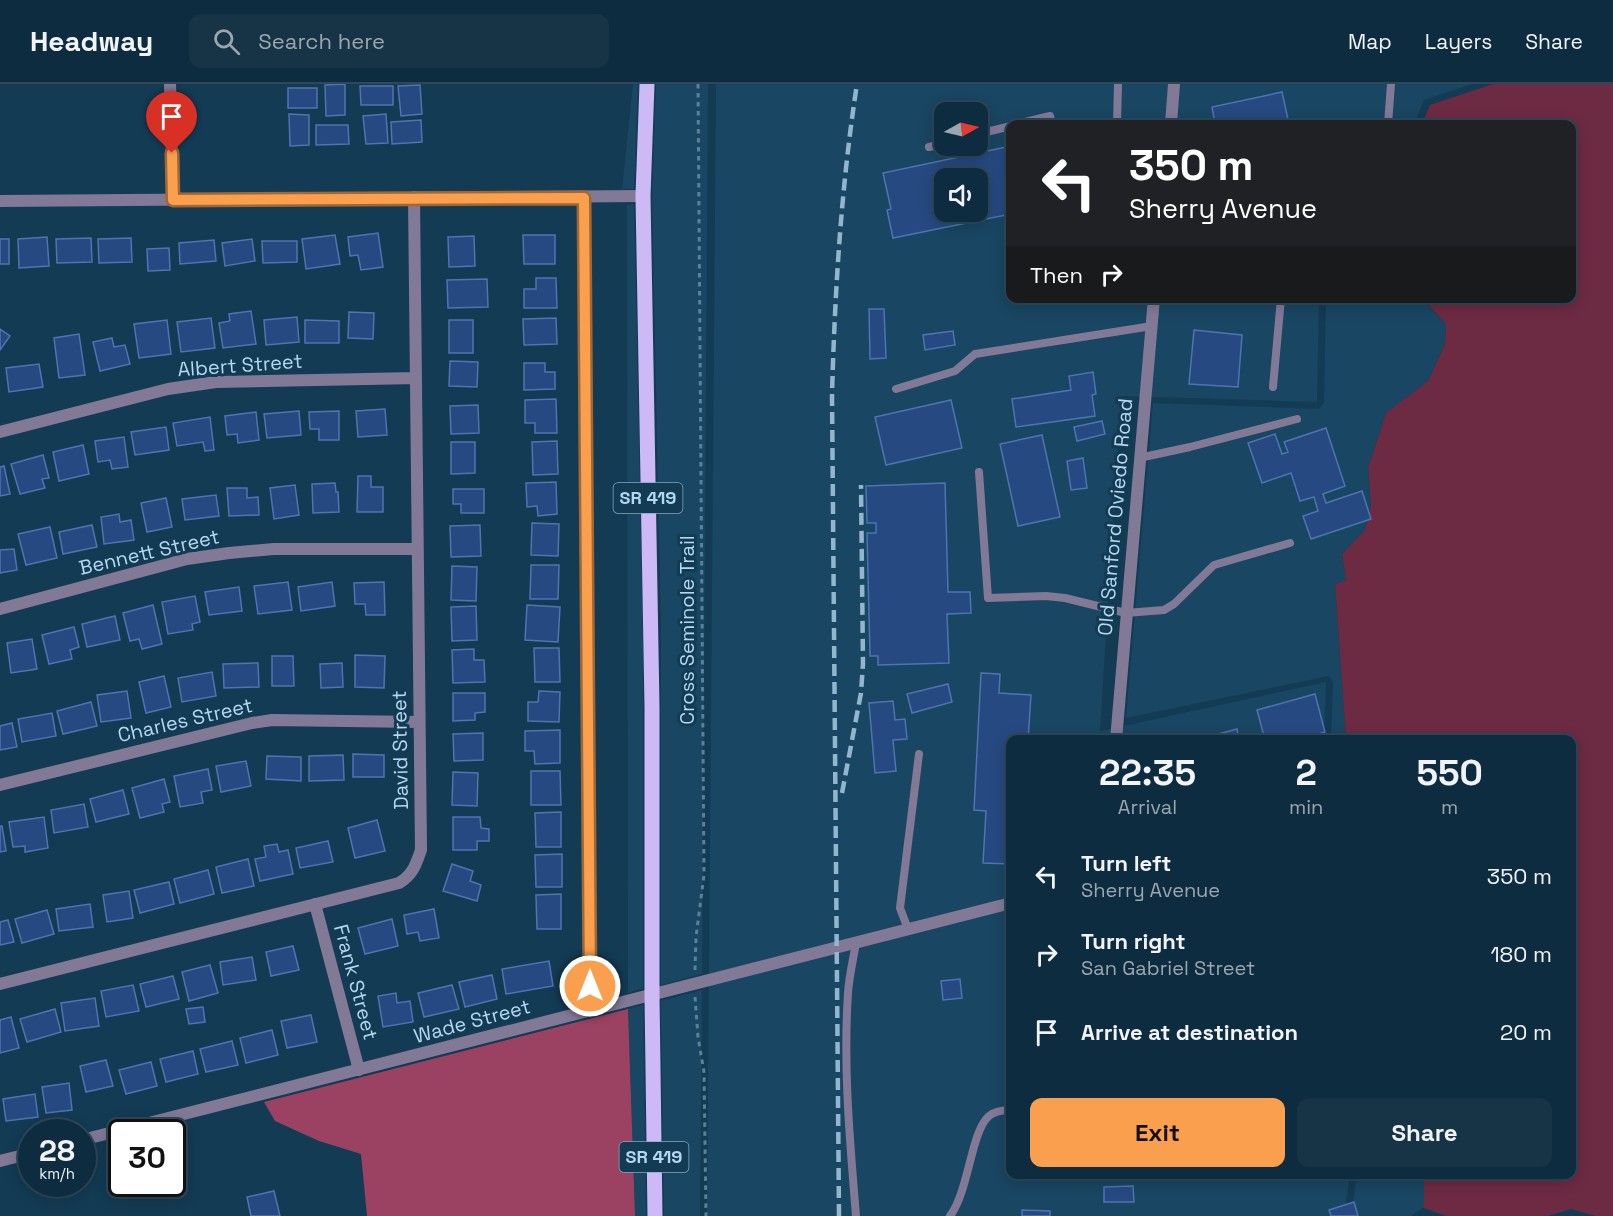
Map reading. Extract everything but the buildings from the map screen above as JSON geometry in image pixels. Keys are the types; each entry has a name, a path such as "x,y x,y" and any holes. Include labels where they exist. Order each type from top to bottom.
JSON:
{"main road":[{"name":"SR 419","path":"647,84 643,196 652,706 655,1216"}],"street":[{"path":"170,84 173,200"},
{"path":"1171,120 1174,84"},
{"path":"0,201 643,196"},
{"name":"David Street","path":"0,984 399,883 409,877 416,866 421,849 414,197"},
{"path":"584,198 590,1010"},
{"name":"Old Sanford Oviedo Road","path":"1116,735 1154,303"},
{"name":"Albert Street","path":"0,432 168,389 216,382 416,378"},
{"name":"Bennett Street","path":"0,609 188,559 229,553 274,549 417,549"},
{"name":"Charles Street","path":"0,785 228,727 252,723 272,720 419,722"},
{"name":"Frank Street","path":"315,904 359,1070"},
{"name":"Wade Street","path":"96,1136 1006,904"},
{"path":"0,1161 18,1156"}],"lane":[{"path":"1117,120 1118,84"},
{"path":"1388,120 1391,84"},
{"path":"1034,120 1050,116 1051,120"},
{"path":"988,132 1006,127"},
{"path":"929,147 934,146"},
{"path":"1273,387 1281,303"},
{"path":"896,389 955,371 975,354 1152,326"},
{"path":"1139,458 1297,419"},
{"path":"979,472 988,598 1055,597 1126,613 1164,610 1174,604 1214,565 1290,543"},
{"path":"908,930 900,908 918,754"},
{"path":"856,943 848,990 847,1027 849,1127 856,1216"},
{"path":"950,1216 962,1195 982,1127 988,1117 1006,1110"}],"path":[{"name":"Cross Seminole Trail","path":"695,960 704,875 698,84"},
{"path":"695,1003 704,1072 706,1216"}],"shaded area":[{"path":"633,84 638,84 634,189 622,189"},
{"path":"656,84 708,84 702,974 661,985 661,629 652,196"},
{"path":"716,84 1472,84 1424,100 1416,120 1006,120 1006,303 1319,303 1317,402 1121,396 1100,731 1326,682 1324,735 1006,735 1006,1179 1349,1179 1344,1216 707,1216"},
{"path":"1493,84 1613,84 1613,1216 1595,1216 1571,1209 1548,1216 1446,1216 1421,1207 1424,1206 1424,1179 1576,1179 1576,735 1346,735 1335,584 1346,580 1342,554 1365,530 1371,506 1368,468 1386,413 1428,381 1445,344 1446,324 1427,303 1576,303 1576,120 1424,120 1430,105"},
{"path":"634,204 643,637 643,988 628,993 627,205"},
{"path":"1326,303 1427,303 1446,324 1445,344 1428,381 1386,413 1368,468 1371,506 1365,530 1342,554 1346,580 1335,584 1346,735 1331,735 1333,682 1329,676 1126,718 1153,403 1319,409 1324,402"},
{"path":"702,990 700,1216 664,1216 661,1001"},
{"path":"643,1005 646,1216 635,1216 628,1009"},
{"path":"628,1009 635,1216 367,1216 361,1154 319,1141 275,1121 264,1102"},
{"path":"1356,1179 1424,1179 1424,1207 1411,1216 1351,1216"}],"railway":[{"path":"839,1216 832,394 840,239 857,84"},
{"path":"842,793 861,693 863,664 861,485"}],"route":[{"path":"172,153 173,200 414,197 584,198 590,986"}]}
